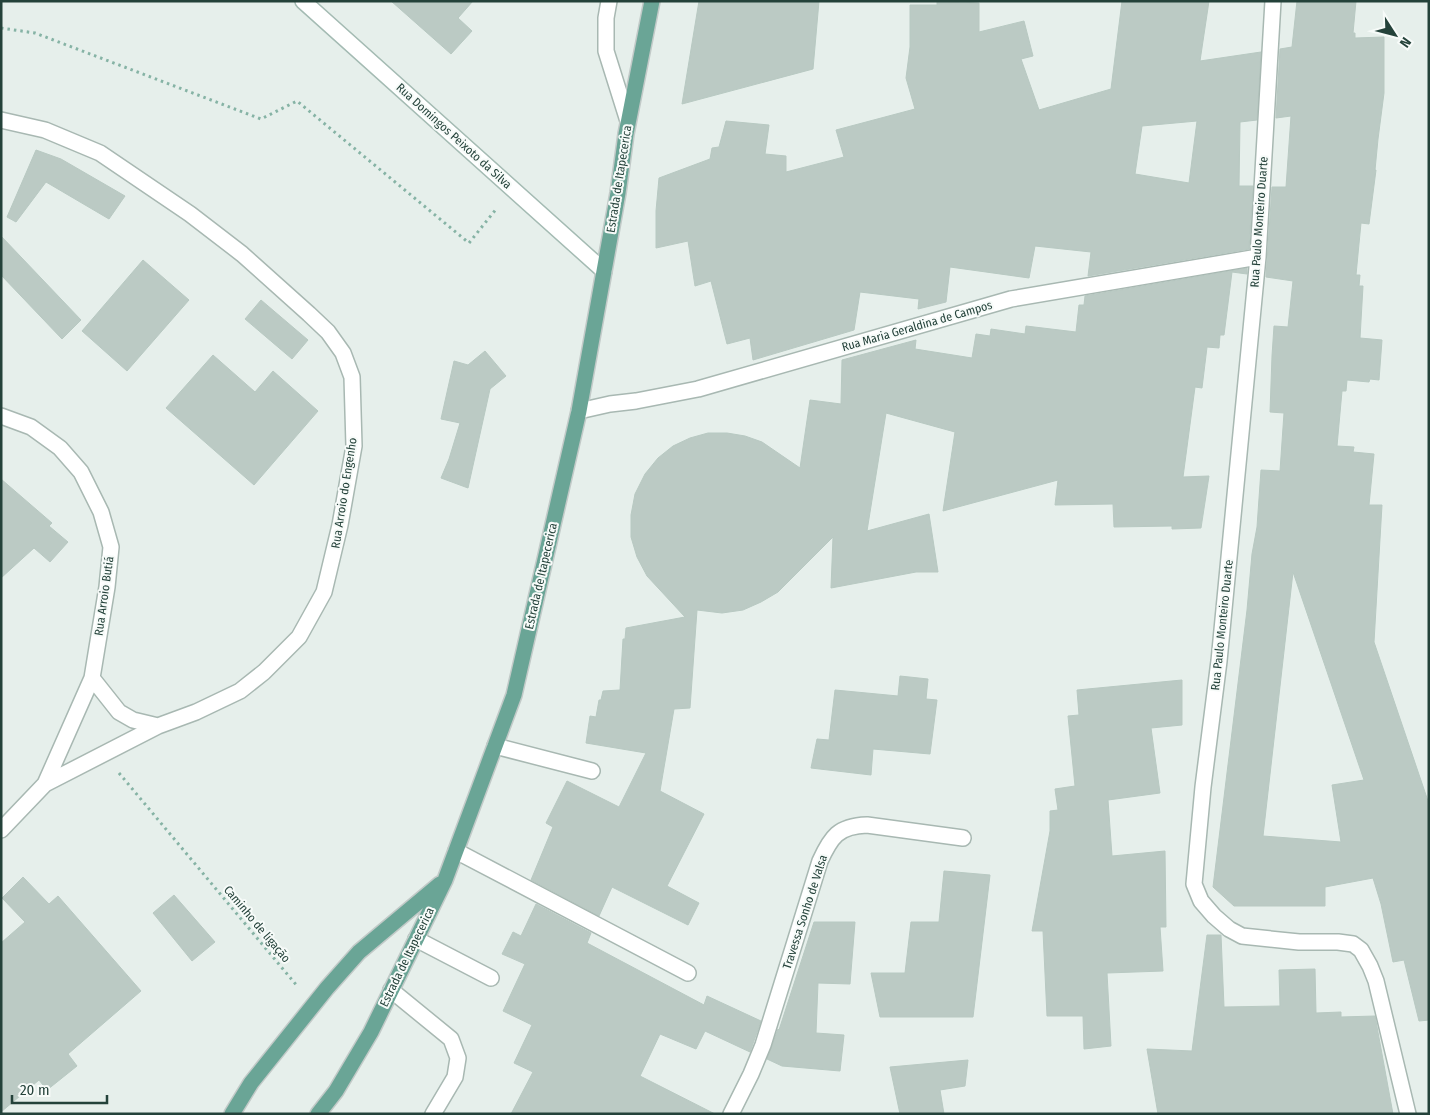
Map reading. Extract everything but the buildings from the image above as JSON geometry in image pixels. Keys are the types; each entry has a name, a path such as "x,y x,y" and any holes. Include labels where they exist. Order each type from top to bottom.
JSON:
{"main road":[{"name":"Estrada de Itapecerica","path":"318,1114 336,1092 371,1032 445,880 514,695 579,411 618,193 628,121 652,1"},
{"path":"232,1114 251,1083 327,988 353,959 445,880"}],"street":[{"name":"Rua Domingos Peixoto da Silva","path":"304,1 604,271"},
{"path":"609,1 606,18 606,51 628,121"},
{"name":"Rua Paulo Monteiro Duarte","path":"1273,1 1258,257 1219,661 1203,787 1194,884 1201,901 1214,916 1229,929 1242,936 1299,942 1338,942 1353,944 1361,950 1376,981 1408,1114"},
{"name":"Rua Arroio do Engenho","path":"1,120 45,130 100,153 190,214 242,254 328,332 343,353 352,377 354,446 340,525 324,592 299,637 264,672 240,691 196,712 158,726 104,756"},
{"name":"Rua Maria Geraldina de Campos","path":"579,411 698,389 1011,299 1258,257"},
{"name":"Rua Arroio Butiá","path":"1,416 31,427 60,448 81,472 101,512 111,548 107,587 92,678 45,784 1,830"},
{"path":"92,678 119,712 133,720 158,726"},
{"path":"495,746 592,770"},
{"name":"Rua Arroio Butiá","path":"45,784 104,756"},
{"name":"Travessa Sonho de Valsa","path":"731,1114 751,1074 762,1045 820,861 828,844 835,835 842,830 854,826 867,825 963,838"},
{"path":"456,851 688,973"},
{"path":"416,939 491,978"},
{"path":"391,990 451,1039 458,1058 455,1077 433,1114"}],"path":[{"path":"1,28 35,33 262,119 297,101 469,243 513,188"},
{"name":"Caminho de ligação","path":"104,756 298,988"}]}
